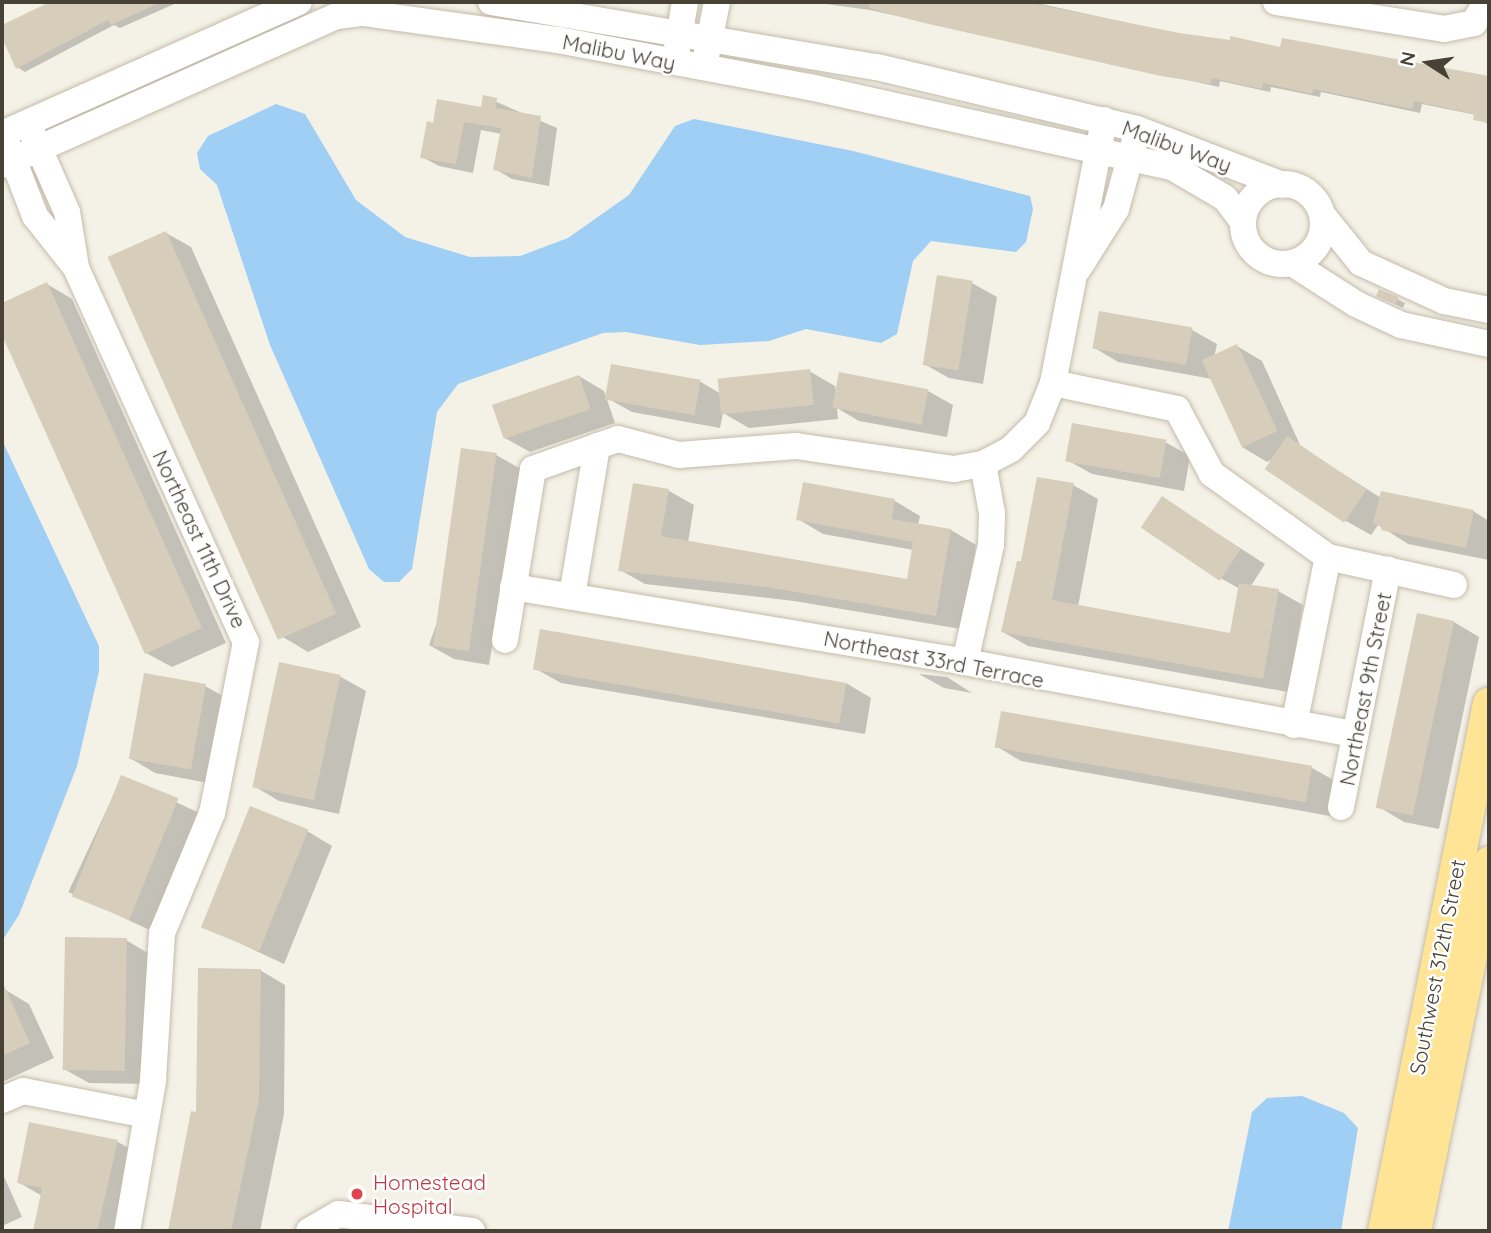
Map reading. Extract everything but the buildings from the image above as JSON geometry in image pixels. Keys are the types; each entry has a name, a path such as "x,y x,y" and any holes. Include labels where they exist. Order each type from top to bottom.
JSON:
{"main road":[{"name":"Southwest 312th Street","path":"1384,1231 1489,703"},
{"path":"1463,988 1455,984 1452,959 1486,784 1480,751"},
{"name":"Southwest 312th Street","path":"1414,1231 1489,863"}],"street":[{"path":"2,134 299,2"},
{"name":"Malibu Way","path":"491,2 877,67 1137,129 1301,190 1316,201 1324,217 1361,263 1444,301 1489,310"},
{"path":"674,62 685,2"},
{"path":"704,68 717,2"},
{"path":"1276,2 1444,29 1461,28 1474,23 1486,2"},
{"name":"Malibu Way","path":"7,163 337,16 363,13 558,40 674,62 1172,167 1225,198 1241,219"},
{"path":"505,640 533,469 618,439 679,455 796,446 954,468 984,464 1011,449 1037,423 1053,383 1104,120"},
{"name":"Northeast 11th Drive","path":"28,122 67,212 76,268"},
{"path":"1075,273 1091,256 1116,209 1137,129"},
{"name":"Northeast 11th Drive","path":"2,134 7,163 35,216 76,268 247,642 212,813 162,933 147,1115 127,1231"},
{"name":"Malibu Way","path":"1283,185 1250,197 1241,219 1241,229 1250,248 1269,261 1292,263 1356,304 1401,325 1489,344"},
{"path":"1292,263 1319,246 1324,217"},
{"path":"1053,383 1177,409 1212,474 1328,557 1454,585"},
{"path":"572,596 597,446"},
{"path":"965,662 991,545 992,513 984,464"},
{"path":"1294,725 1328,557"},
{"name":"Northeast 9th Street","path":"1341,807 1388,570"},
{"name":"Northeast 33rd Terrace","path":"513,587 965,662 1294,725 1355,734"},
{"path":"2,1100 23,1091 147,1115"},
{"path":"312,1228 338,1214 472,1231"}],"water":[{"path":"276,104 305,114 356,200 405,237 470,257 520,256 568,238 629,195 675,126 694,119 853,151 1030,196 1033,209 1026,242 1016,252 931,241 913,261 897,334 881,343 806,329 769,341 700,345 626,332 603,333 458,384 437,412 412,569 399,582 384,582 369,569 270,345 217,185 200,169 197,153 208,136"},
{"path":"2,440 99,646 99,671 77,766 19,915 2,941"},
{"path":"1302,1096 1344,1113 1358,1128 1341,1231 1228,1231 1252,1112 1267,1098"}],"place":[{"name":"Homestead Hospital","path":"357,1194"}]}
